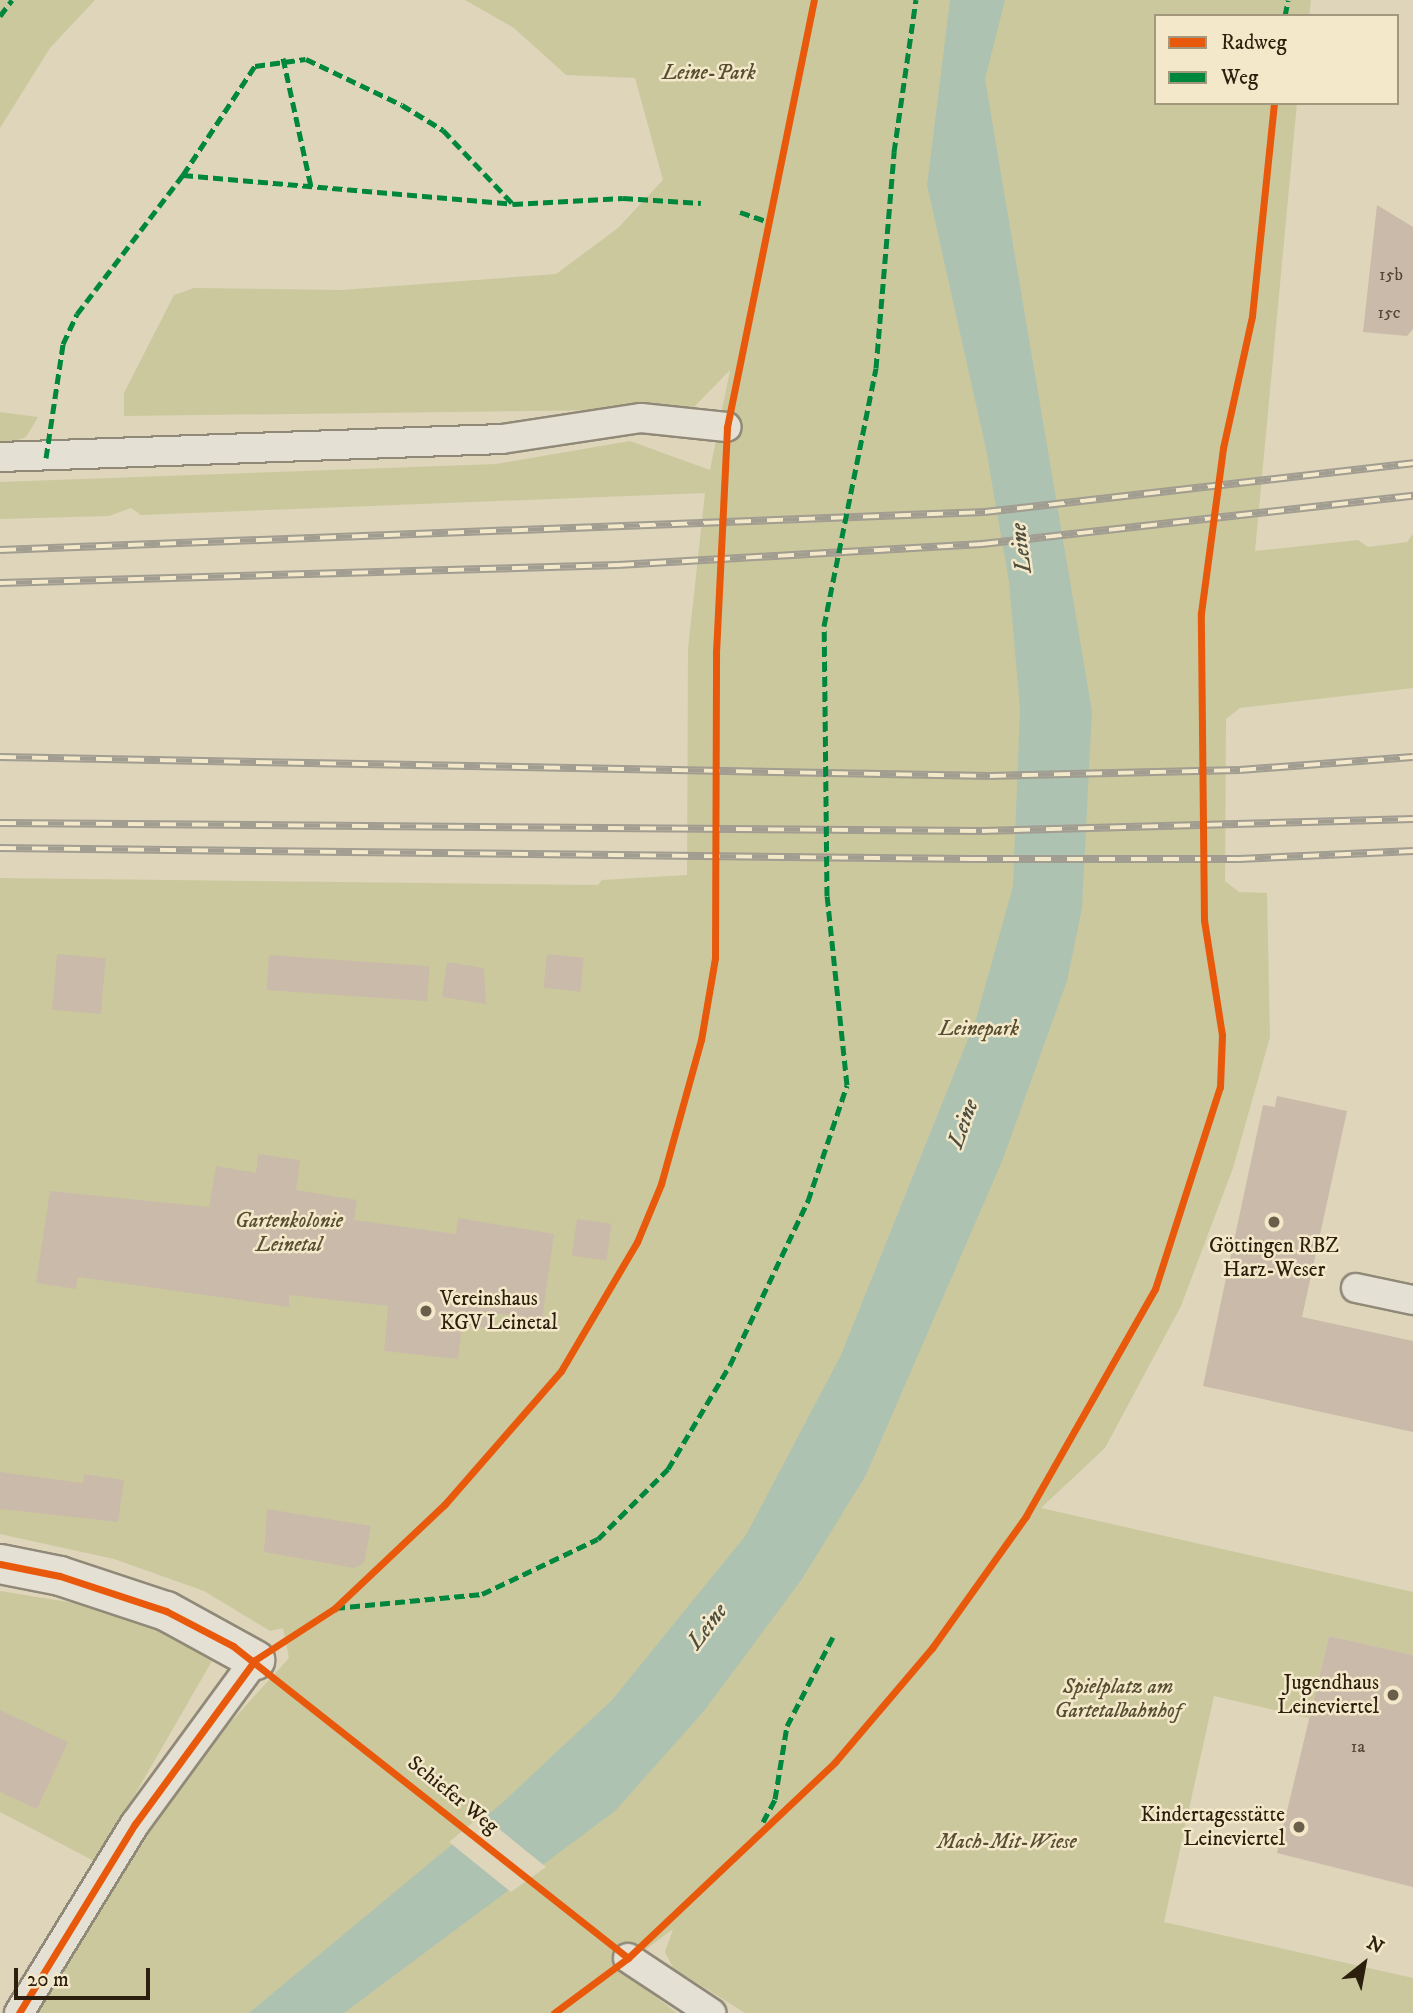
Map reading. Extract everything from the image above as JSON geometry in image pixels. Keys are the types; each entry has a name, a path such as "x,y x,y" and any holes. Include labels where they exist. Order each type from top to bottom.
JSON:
{"street":[{"path":"0,1564 60,1576 166,1611 255,1660"}],"lane":[{"path":"0,457 502,439 642,418 727,428"},
{"path":"1356,1287 1413,1300"},
{"path":"19,2013 135,1824 255,1660"},
{"path":"628,1958 711,2013"}],"green space":[{"path":"0,0 95,0 50,48 0,128"},
{"path":"465,0 1311,0 1309,14 1154,14 1154,105 1297,105 1255,551 1358,540 1368,547 1407,542 1413,534 1413,688 1240,708 1226,719 1225,881 1239,892 1267,893 1270,1037 1233,1168 1181,1306 1105,1448 1041,1508 1413,1592 1413,1655 1329,1636 1309,1718 1214,1696 1164,1922 1413,1978 1413,2013 745,2013 673,1968 665,1952 673,1929 619,1969 677,2013 36,2013 191,1766 289,1658 283,1628 270,1631 204,1591 114,1559 0,1534 0,878 598,885 602,880 687,875 688,649 705,493 141,515 131,508 109,516 0,519 0,482 496,464 630,441 710,470 730,370 692,409 124,416 124,393 174,295 194,288 341,290 556,274 618,228 663,180 635,78 566,75 514,28"},
{"path":"0,412 38,417 26,437 0,446"},
{"path":"0,1591 130,1612 186,1638 212,1661 96,1862 0,1812"}],"water":[{"name":"Leine","path":"950,0 1005,0 985,79 1092,711 1082,908 1067,981 1003,1159 866,1475 802,1579 704,1711 615,1811 344,2013 249,2013 502,1803 612,1700 746,1535 841,1355 976,1019 1013,886 1020,709 1009,582 986,449 927,185"}],"pier":[{"path":"482,1815 546,1867 511,1892 449,1842"}],"building":[{"path":"1377,205 1413,227 1413,329 1407,336 1363,332"},
{"path":"57,954 106,958 101,1014 52,1010"},
{"path":"547,954 584,958 580,992 543,988"},
{"path":"269,955 430,966 427,1001 267,990"},
{"path":"447,962 484,968 486,1004 442,997"},
{"name":"Göttingen RBZ Harz-Weser","path":"1277,1096 1347,1111 1302,1317 1413,1341 1413,1432 1203,1386 1263,1105 1275,1107"},
{"path":"258,1154 300,1160 296,1190 357,1200 354,1220 456,1234 458,1218 554,1234 542,1320 493,1313 490,1328 462,1325 458,1359 384,1351 388,1306 289,1295 289,1307 78,1277 76,1289 36,1283 50,1191 209,1207 216,1166 256,1173"},
{"path":"577,1219 612,1224 607,1261 572,1256"},
{"path":"0,1472 83,1483 84,1474 124,1480 118,1522 0,1509"},
{"path":"267,1509 371,1526 364,1563 354,1568 264,1552"},
{"path":"1329,1636 1413,1655 1413,1887 1277,1853"},
{"path":"0,1710 68,1742 37,1809 0,1792"}],"railway":[{"path":"0,550 985,512 1413,463"},
{"path":"0,583 618,565 982,544 1413,496"},
{"path":"0,757 990,776 1240,770 1413,757"},
{"path":"0,823 982,831 1413,819"},
{"path":"0,848 971,859 1239,859 1413,851"}],"marked path":[{"path":"0,16 12,0"},
{"path":"335,1608 482,1594 598,1539 668,1469 730,1365 808,1201 847,1085 827,896 824,626 876,368 894,152 916,0"},
{"path":"1285,14 1288,0"},
{"path":"283,58 311,186"},
{"path":"46,458 63,344 77,314 183,175 255,66 306,59 402,105 443,130 513,204"},
{"path":"183,175 513,204 623,198 701,203"},
{"path":"740,212 766,221"},
{"path":"763,1822 775,1799 787,1726 833,1637"}],"cycle path":[{"path":"19,2013 135,1824 255,1660 335,1608 445,1504 561,1371 637,1242 661,1184 701,1040 715,958 716,653 727,427 814,0"},
{"path":"554,2013 628,1958 835,1762 932,1648 1026,1516 1155,1289 1220,1087 1222,1035 1204,920 1201,613 1223,448 1252,316 1274,105"},
{"name":"Schiefer Weg","path":"0,1564 60,1576 166,1611 233,1646 628,1958"}],"place":[{"name":"Göttingen RBZ Harz-Weser","path":"1274,1222"},
{"name":"Vereinshaus KGV Leinetal","path":"426,1311"},
{"name":"Jugendhaus Leineviertel","path":"1393,1695"},
{"name":"Kindertagesstätte Leineviertel","path":"1299,1827"}],"park label":[{"name":"Leine-Park","path":"709,73"},
{"name":"Leinepark","path":"979,1029"},
{"name":"Gartenkolonie Leinetal","path":"289,1233"},
{"name":"Spielplatz am Gartetalbahnhof","path":"1118,1699"},
{"name":"Mach-Mit-Wiese","path":"1007,1842"}]}
